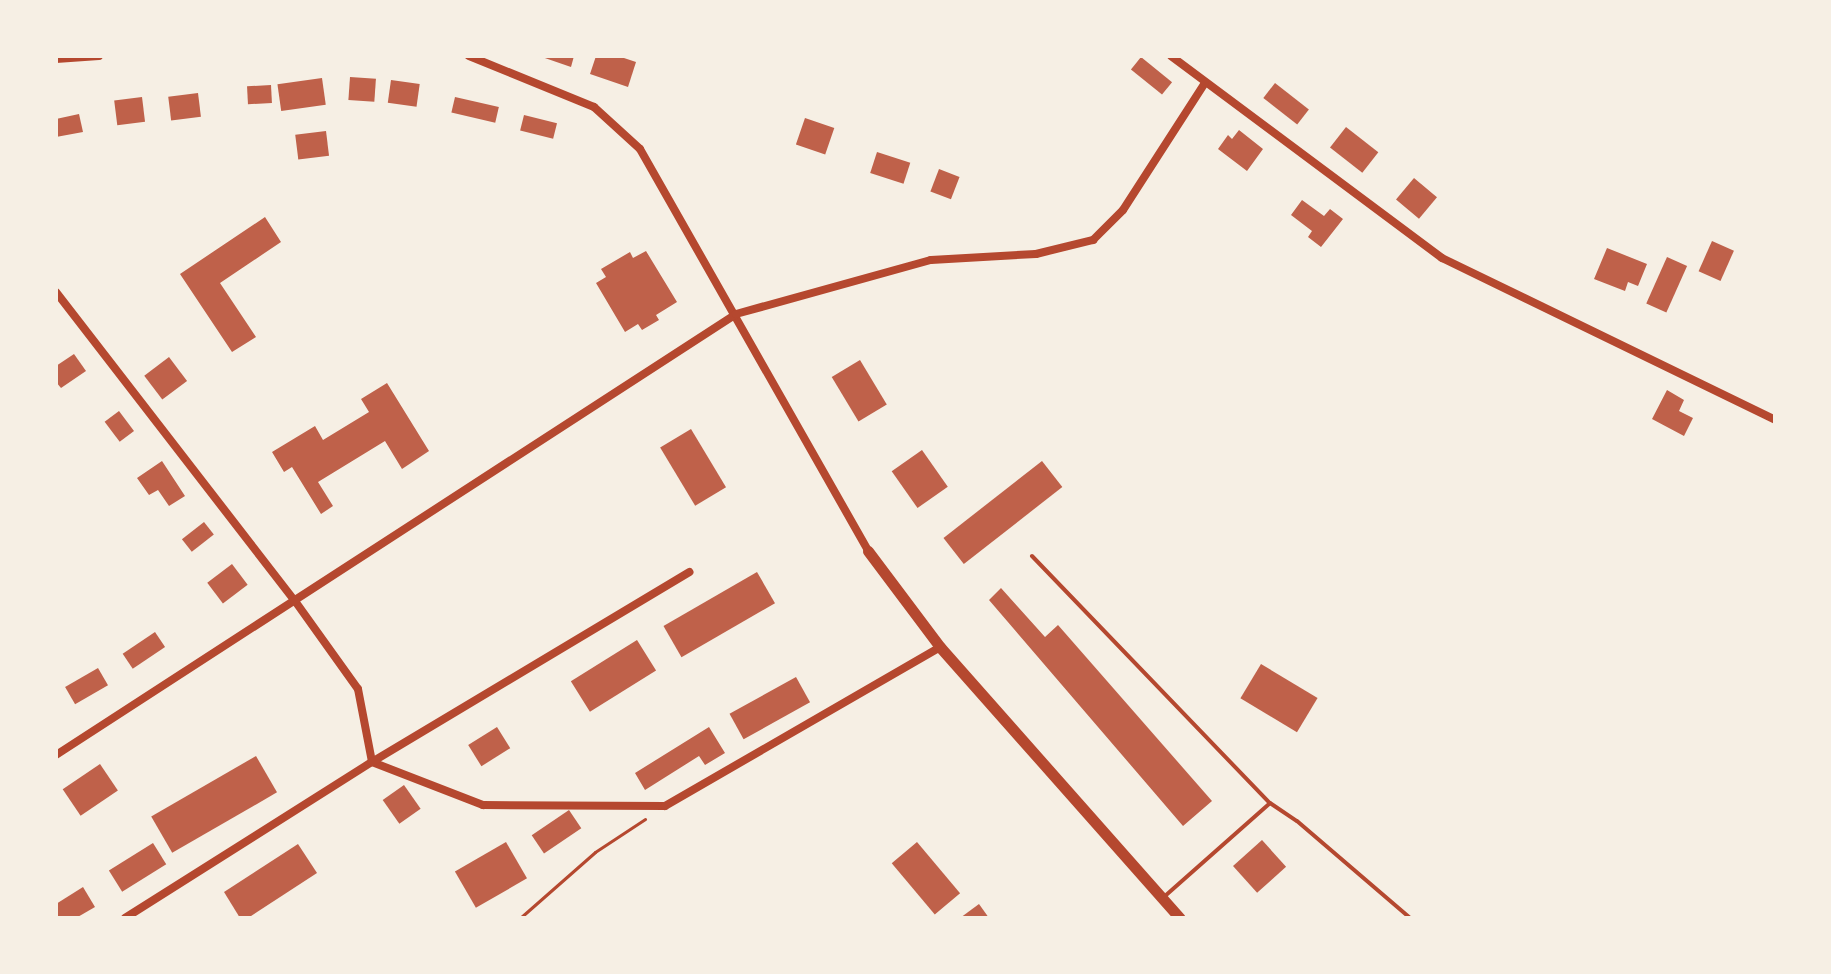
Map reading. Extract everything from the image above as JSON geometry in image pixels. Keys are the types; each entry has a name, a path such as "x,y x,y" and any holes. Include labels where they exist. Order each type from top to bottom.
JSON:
{"street":[{"path":"56,59 99,56"},
{"path":"469,56 594,107 640,149 868,551 940,647 1180,918"},
{"path":"1171,56 1442,258 1775,420"},
{"path":"56,755 736,314 931,260 1036,254 1093,240 1123,210 1205,83"},
{"path":"56,292 295,601 358,689 372,762"},
{"path":"125,918 372,762 689,572"},
{"path":"372,762 483,805 665,806 940,647"}],"lane":[{"path":"1032,556 1270,803 1297,821 1410,918"},
{"path":"1162,898 1270,803"}],"path":[{"path":"520,918 595,852 665,806"}],"building":[{"path":"539,56 574,56 571,67"},
{"path":"596,56 618,56 636,62 628,87 590,74"},
{"path":"1141,57 1172,82 1162,95 1131,69"},
{"path":"350,77 376,79 374,102 348,100"},
{"path":"322,78 326,105 281,111 277,84"},
{"path":"391,80 420,84 417,107 388,103"},
{"path":"1275,83 1309,109 1297,124 1263,98"},
{"path":"271,85 272,103 248,104 247,86"},
{"path":"198,93 201,117 171,120 168,97"},
{"path":"142,97 145,122 117,125 114,100"},
{"path":"455,97 499,107 495,123 451,113"},
{"path":"79,114 83,132 56,137 56,119"},
{"path":"524,115 557,123 553,139 520,131"},
{"path":"805,118 834,128 825,155 796,144"},
{"path":"1346,127 1378,152 1362,173 1330,147"},
{"path":"1239,130 1263,149 1247,171 1218,149 1228,135 1232,139"},
{"path":"326,131 329,156 298,160 295,135"},
{"path":"877,152 910,163 903,184 870,173"},
{"path":"939,169 960,177 951,199 930,191"},
{"path":"1414,178 1437,197 1419,219 1396,199"},
{"path":"1302,200 1324,216 1330,209 1343,219 1321,247 1308,237 1312,231 1291,215"},
{"path":"265,217 281,242 220,283 256,337 232,352 180,274"},
{"path":"1712,241 1734,251 1721,281 1699,271"},
{"path":"1607,248 1647,264 1638,286 1628,282 1625,291 1594,279"},
{"path":"646,251 677,302 656,315 659,320 642,330 638,324 625,332 596,283 606,277 601,269 630,252 633,258"},
{"path":"1667,257 1687,266 1666,313 1646,304"},
{"path":"74,354 86,371 61,388 56,382 56,366"},
{"path":"169,357 187,381 162,400 144,376"},
{"path":"860,360 887,405 858,422 832,377"},
{"path":"387,383 429,451 402,469 385,441 318,482 333,506 321,514 292,467 284,472 272,452 315,426 323,440 369,412 361,399"},
{"path":"1667,390 1684,400 1679,411 1693,418 1684,436 1652,419"},
{"path":"119,411 134,431 120,442 105,422"},
{"path":"691,429 726,487 695,506 660,448"},
{"path":"922,450 948,487 918,508 892,471"},
{"path":"162,461 185,496 169,506 158,490 149,495 137,478"},
{"path":"1042,461 1062,487 964,564 943,538"},
{"path":"204,522 214,535 192,552 182,539"},
{"path":"232,564 248,585 223,603 207,583"},
{"path":"757,572 775,603 681,657 663,626"},
{"path":"1001,588 1045,637 1058,625 1212,801 1183,826 989,600"},
{"path":"155,632 165,647 133,669 123,654"},
{"path":"637,640 656,671 590,712 571,681"},
{"path":"1261,664 1318,698 1297,732 1240,698"},
{"path":"98,668 108,685 75,704 65,687"},
{"path":"796,677 810,702 744,739 730,714"},
{"path":"497,727 510,748 481,766 468,745"},
{"path":"709,727 725,753 705,765 699,756 645,790 635,773"},
{"path":"256,756 277,792 172,853 151,817"},
{"path":"100,764 118,791 81,816 63,789"},
{"path":"404,785 421,809 399,824 383,800"},
{"path":"569,810 581,828 544,853 532,835"},
{"path":"1262,840 1286,867 1257,893 1233,866"},
{"path":"506,842 527,878 476,908 455,872"},
{"path":"917,842 960,893 935,915 892,863"},
{"path":"153,843 166,864 122,892 109,871"},
{"path":"298,844 317,873 248,918 240,918 224,892"},
{"path":"83,887 95,907 76,918 56,918 56,904"},
{"path":"979,904 989,918 960,918"}]}
